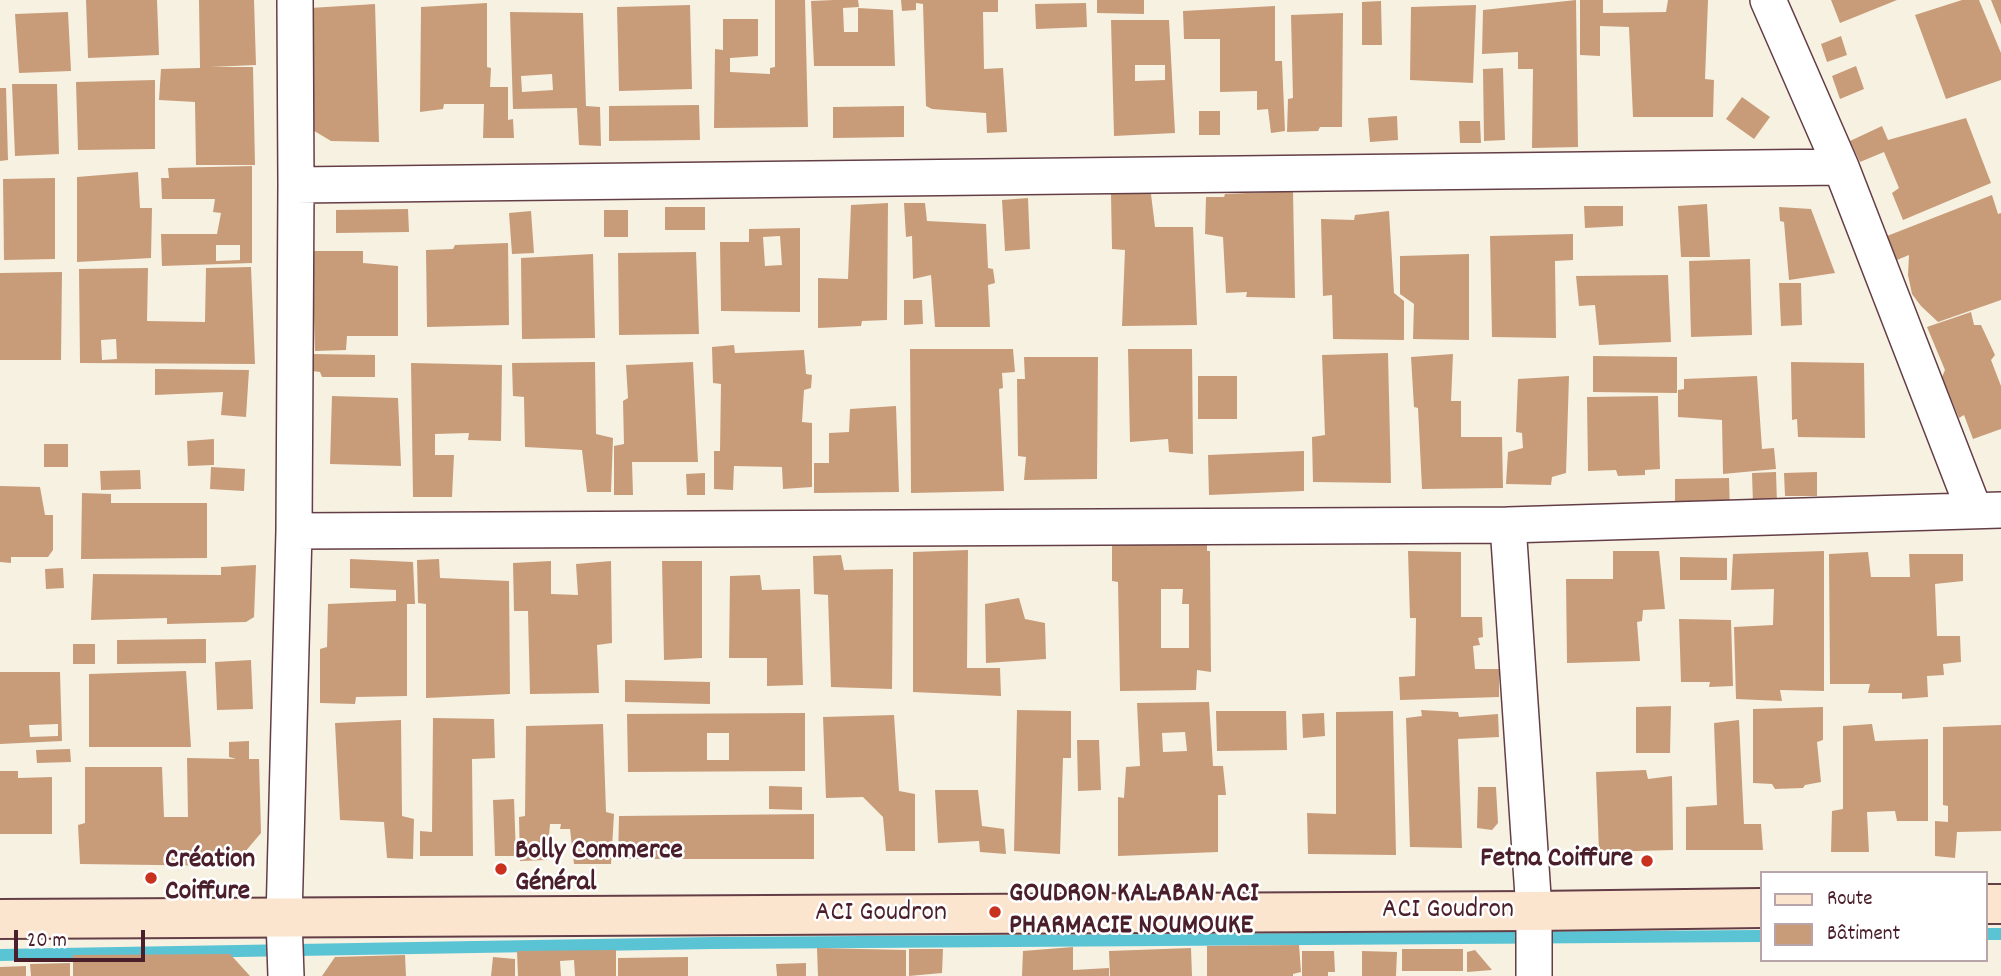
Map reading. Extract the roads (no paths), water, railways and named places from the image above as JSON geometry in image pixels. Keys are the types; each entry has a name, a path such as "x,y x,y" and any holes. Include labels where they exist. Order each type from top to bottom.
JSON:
{"street":[{"path":"286,976 284,919 294,531 295,0"},
{"path":"294,531 1508,525 1987,510 1768,0"},
{"path":"296,185 1841,167"},
{"path":"1508,525 1534,911 1534,976"},
{"name":"ACI Goudron","path":"0,919 1759,908"}],"waterway":[{"path":"1987,934 2001,934"},
{"path":"0,955 713,943 1759,936"}],"place":[{"name":"Fetna Coiffure","path":"1647,861"},
{"name":"Bolly Commerce Général","path":"501,869"},
{"name":"Création Coiffure","path":"151,878"},
{"name":"GOUDRON KALABAN ACI PHARMACIE NOUMOUKE","path":"995,912"}]}
